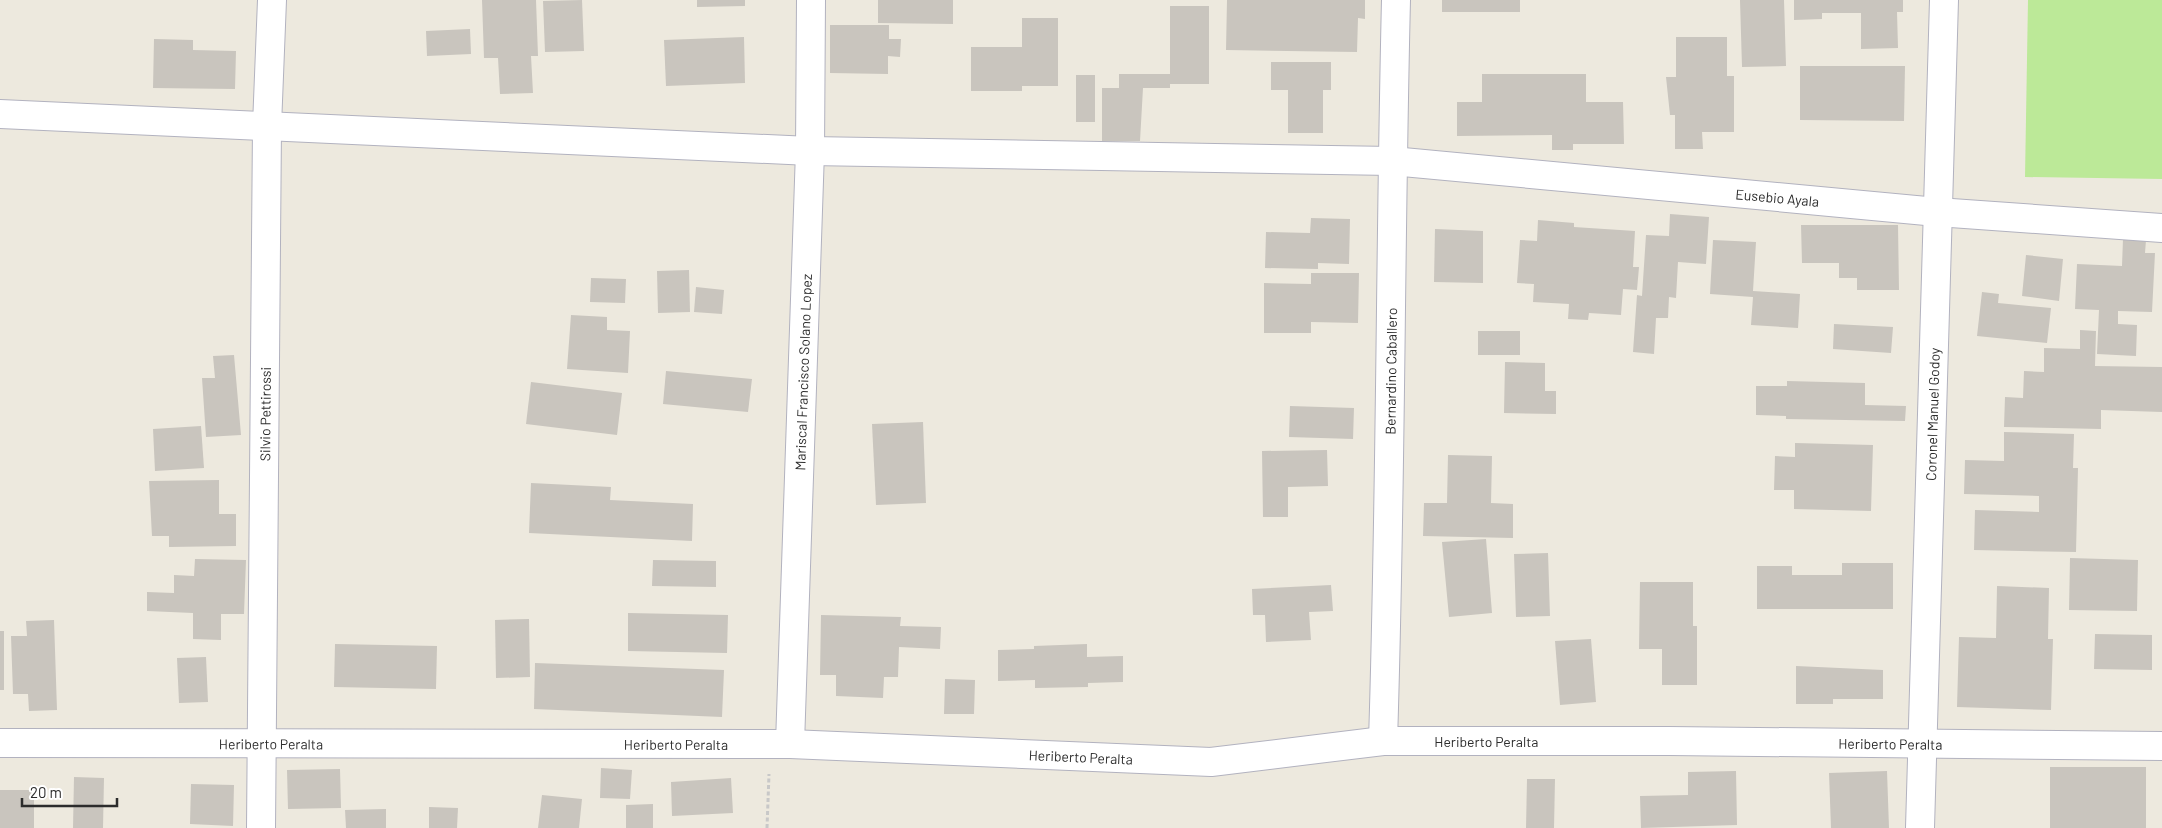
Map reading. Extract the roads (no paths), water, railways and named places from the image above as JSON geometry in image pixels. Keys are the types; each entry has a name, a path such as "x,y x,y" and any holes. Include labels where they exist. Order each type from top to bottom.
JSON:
{"street":[{"name":"Silvio Pettirossi","path":"261,828 268,126 272,0"},
{"name":"Mariscal Francisco Solano Lopez","path":"779,744 810,151 811,0"},
{"name":"Bernardino Caballero","path":"1383,741 1389,537 1392,161 1396,0"},
{"name":"Coronel Manuel Godoy","path":"1920,828 1936,212 1944,0"},
{"name":"Eusebio Ayala","path":"0,114 810,151 1392,161 1936,212 2162,228"},
{"name":"Heriberto Peralta","path":"0,742 262,741 779,744 1211,762 1383,741 2162,746"}]}
